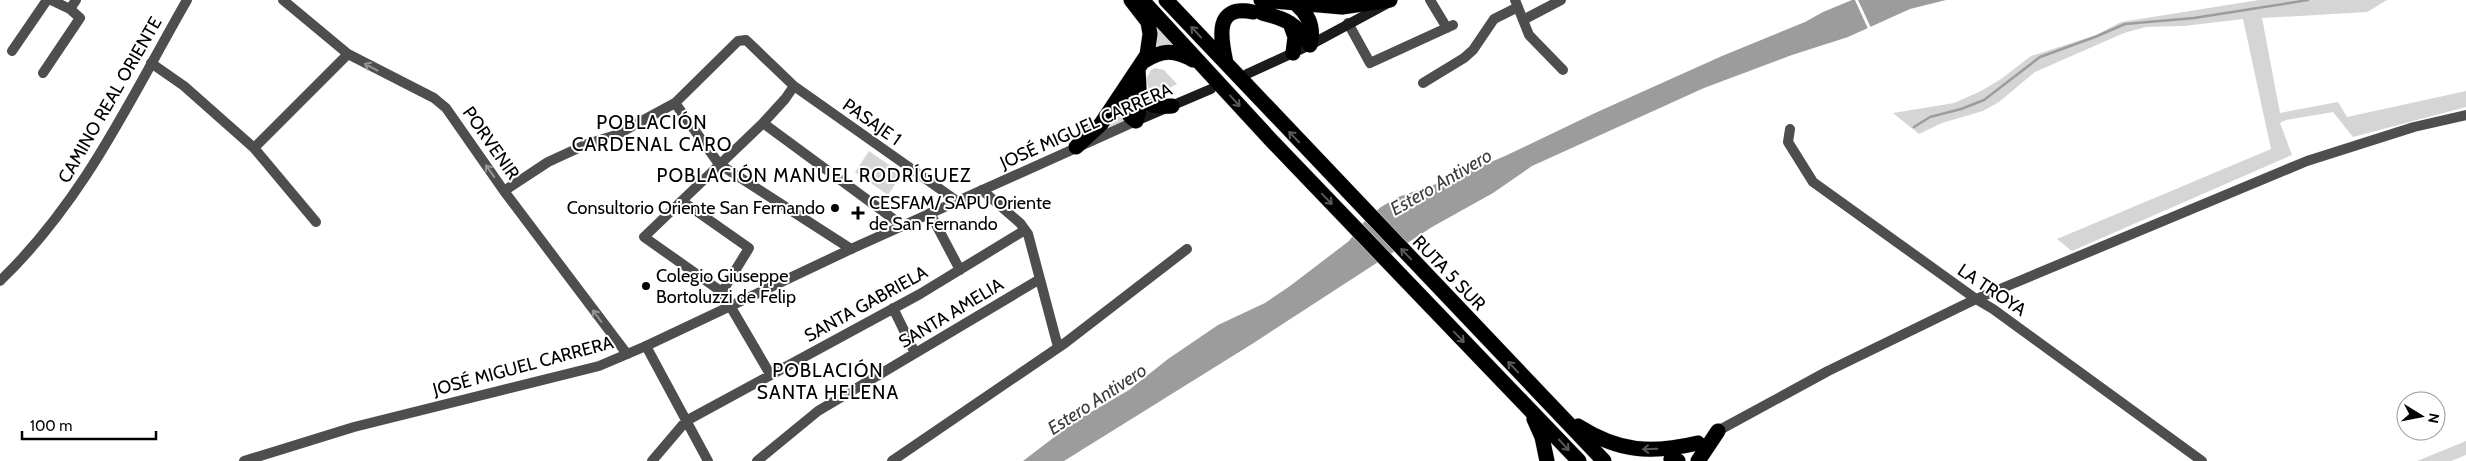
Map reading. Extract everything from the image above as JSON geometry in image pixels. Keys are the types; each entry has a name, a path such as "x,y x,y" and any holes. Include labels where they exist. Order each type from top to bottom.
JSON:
{"highway":[{"path":"1076,147 1101,124 1132,89 1149,48 1150,27 1144,15 1131,0"},
{"name":"RUTA 5 SUR","path":"1142,0 1425,302 1526,404 1579,461"},
{"name":"RUTA 5 SUR","path":"1166,0 1277,120 1604,461"},
{"path":"1226,65 1220,36 1223,23 1234,12 1297,4 1342,7 1392,0"},
{"path":"1297,4 1309,20 1312,32 1310,45"},
{"path":"1259,8 1290,22 1310,45"},
{"path":"1290,22 1295,37 1293,53"},
{"path":"1141,65 1161,52 1171,51 1182,54 1202,65"},
{"path":"1132,89 1151,105 1172,106"},
{"path":"1132,89 1140,107 1136,121"},
{"path":"1546,402 1598,438 1620,447 1651,449 1698,443"},
{"path":"1526,404 1542,437 1547,461"},
{"path":"1698,461 1718,431"}],"main road":[{"path":"1248,74 1310,45 1392,0"},
{"name":"JOSÉ MIGUEL CARRERA","path":"1136,121 1211,89"}],"street":[{"path":"12,52 49,0 70,9 80,18 43,73"},
{"path":"70,9 76,0"},
{"name":"CAMINO REAL ORIENTE","path":"0,281 41,238 88,175 187,0"},
{"name":"PORVENIR","path":"283,0 348,54 443,105 504,191 627,354"},
{"path":"1348,23 1370,62 1450,27 1430,0"},
{"path":"1523,20 1561,0"},
{"path":"1423,83 1464,58 1473,50 1494,19 1517,4 1530,35 1563,70"},
{"name":"PASAJE 1","path":"676,103 738,41 746,40 794,86 957,201"},
{"path":"254,148 348,54"},
{"path":"151,63 184,86 254,148 316,222"},
{"path":"770,374 722,292 644,237 763,123 786,99 794,86"},
{"path":"504,191 548,162 587,144 616,134 676,103 719,164 851,249"},
{"path":"1673,461 1718,431 1828,371 1976,299 2307,161 2357,144 2466,115"},
{"name":"JOSÉ MIGUEL CARRERA","path":"244,461 354,427 599,366 646,346 851,249 1136,121"},
{"path":"763,123 903,226"},
{"name":"LA TROYA","path":"1790,129 1788,142 1813,182 1976,299 2001,314 2202,461"},
{"path":"982,190 1026,230 1058,347"},
{"path":"682,201 749,248 722,292"},
{"path":"930,213 960,270"},
{"name":"SANTA GABRIELA","path":"652,461 686,421 894,308 1026,230"},
{"path":"892,461 1058,347 1187,249"},
{"name":"SANTA AMELIA","path":"757,461 818,411 1040,279"},
{"path":"894,308 915,353"},
{"path":"646,346 708,461"}],"shaded area":[{"path":"1852,0 1946,0 1910,9 1848,37 1792,55 1704,88 1532,166 1493,193 1432,227 1252,344 1064,461 1023,461 1074,422 1129,390 1168,359 1218,325 1265,303 1290,286 1349,241 1364,222 1381,207 1398,197 1448,180 1505,156 1595,113"},
{"path":"2259,0 2387,0 2367,12 2262,18 2280,113 2338,102 2347,117 2466,91 2466,107 2353,137 2333,112 2286,120 2280,123 2292,155 2072,251 2057,239 2271,149 2243,19 2184,26 2146,27 2124,33 2035,72 1999,102 1983,111 1942,123 1919,134 1893,113 1954,103 1981,91 2001,79 2031,56 2096,35 2121,22"},
{"path":"1152,22 1180,51 1153,53"},
{"path":"1155,68 1164,70 1177,84 1160,92 1149,90 1146,79 1151,70"},
{"path":"1121,98 1128,120 1100,133"},
{"path":"869,151 902,174 888,195 855,172"},
{"path":"2466,441 2466,455 2451,461 2417,461"}],"pier":[{"path":"1855,0 1858,0 1872,30 1869,31"}],"waterway":[{"path":"1914,127 1930,117 1961,109 1984,100 2040,57 2125,24 2194,18 2308,0"}],"place":[{"name":"Consultorio Oriente San Fernando","path":"835,208"},
{"name":"CESFAM/ SAPU Oriente de San Fernando","path":"858,213"},
{"name":"Colegio Giuseppe Bortoluzzi de Felip","path":"646,286"}],"district":[{"name":"POBLACIÓN CARDENAL CARO","path":"652,133"},
{"name":"POBLACIÓN MANUEL RODRÍGUEZ","path":"814,175"},
{"name":"POBLACIÓN SANTA HELENA","path":"828,381"}],"water label":[{"name":"Estero Antivero","path":"1441,182"},
{"name":"Estero Antivero","path":"1097,399"}]}
